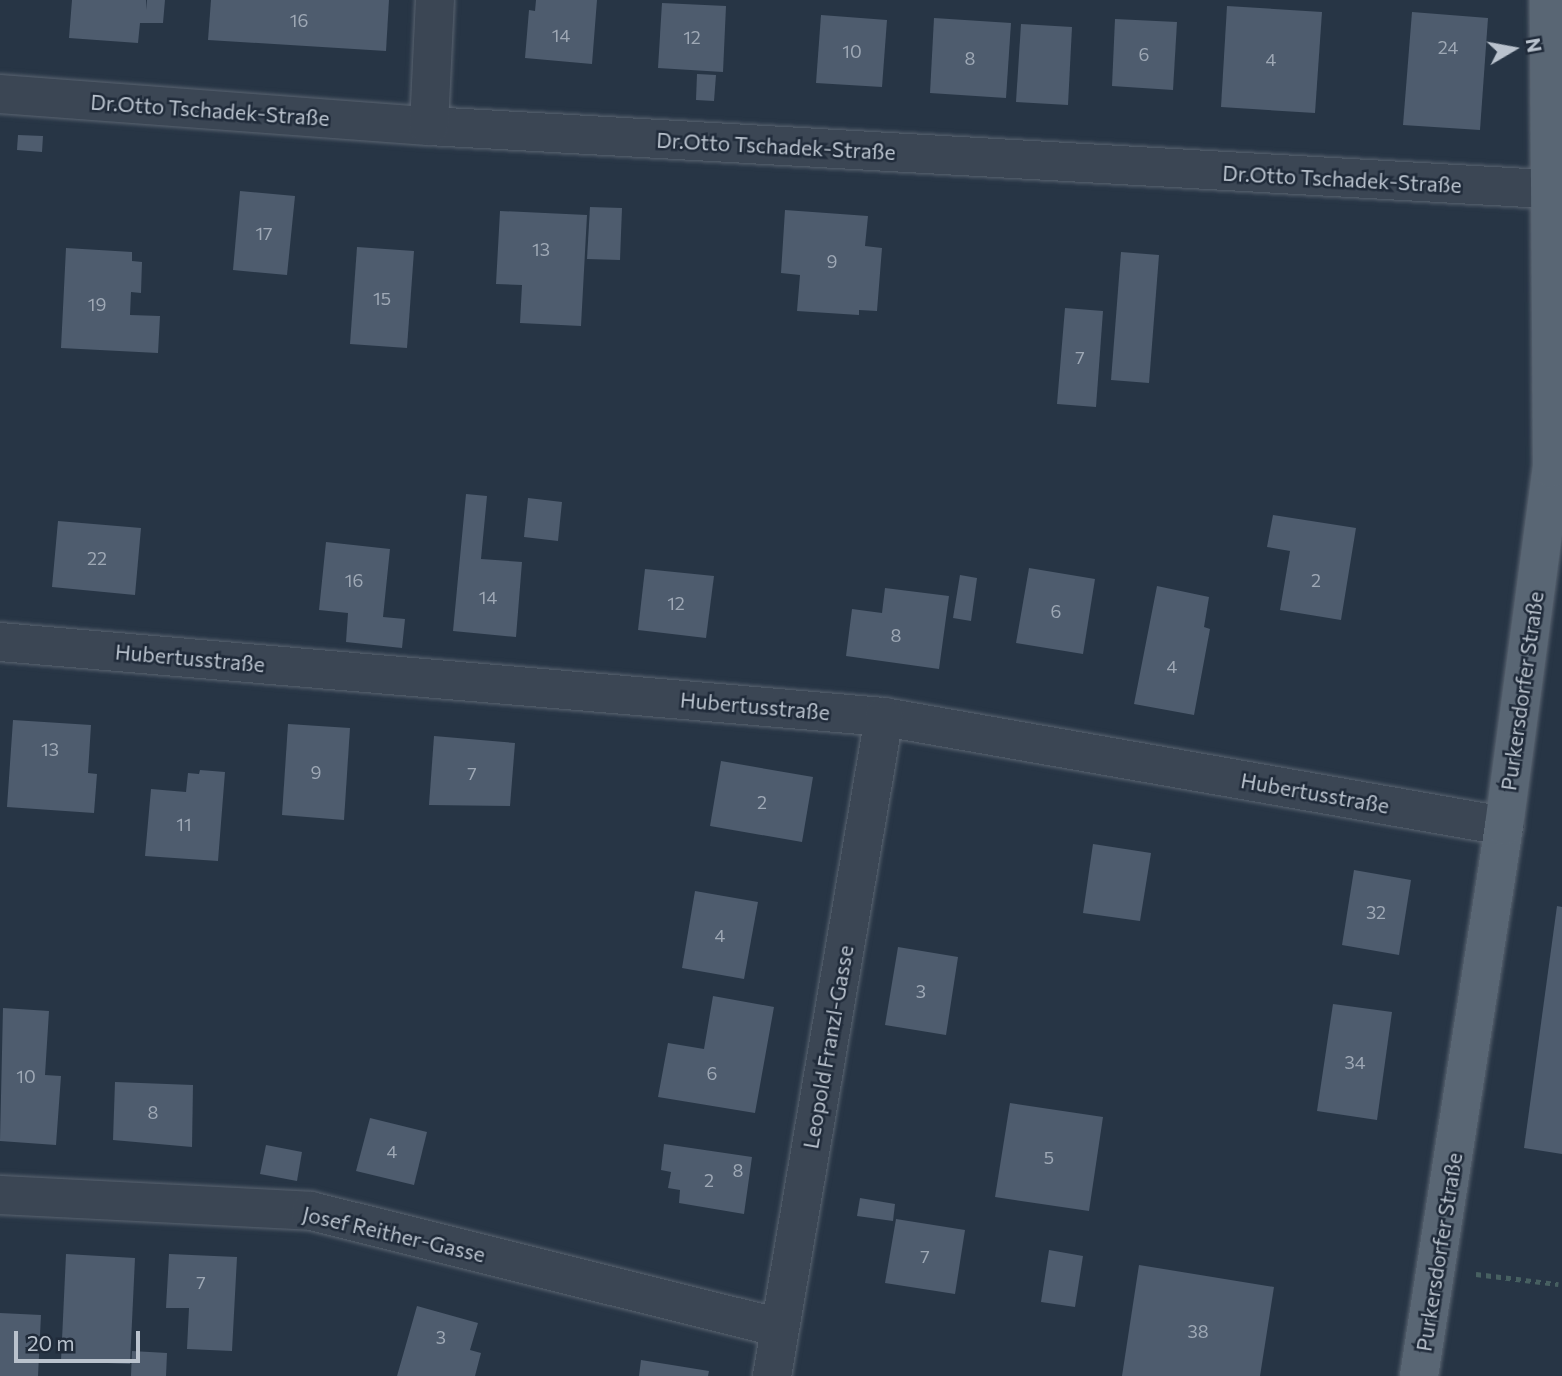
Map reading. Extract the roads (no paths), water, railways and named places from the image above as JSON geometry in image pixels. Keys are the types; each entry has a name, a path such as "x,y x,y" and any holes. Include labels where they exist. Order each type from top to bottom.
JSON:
{"main road":[{"name":"Purkersdorfer Straße","path":"1419,1376 1504,826 1552,468 1557,191 1549,0"}],"street":[{"path":"429,126 435,0"},
{"name":"Dr.Otto Tschadek-Straße","path":"0,94 429,126 1557,191"},
{"name":"Hubertusstraße","path":"0,642 884,717 1504,826"},
{"name":"Leopold Franzl-Gasse","path":"772,1376 884,717"},
{"name":"Josef Reither-Gasse","path":"0,1195 311,1211 780,1328"}]}
